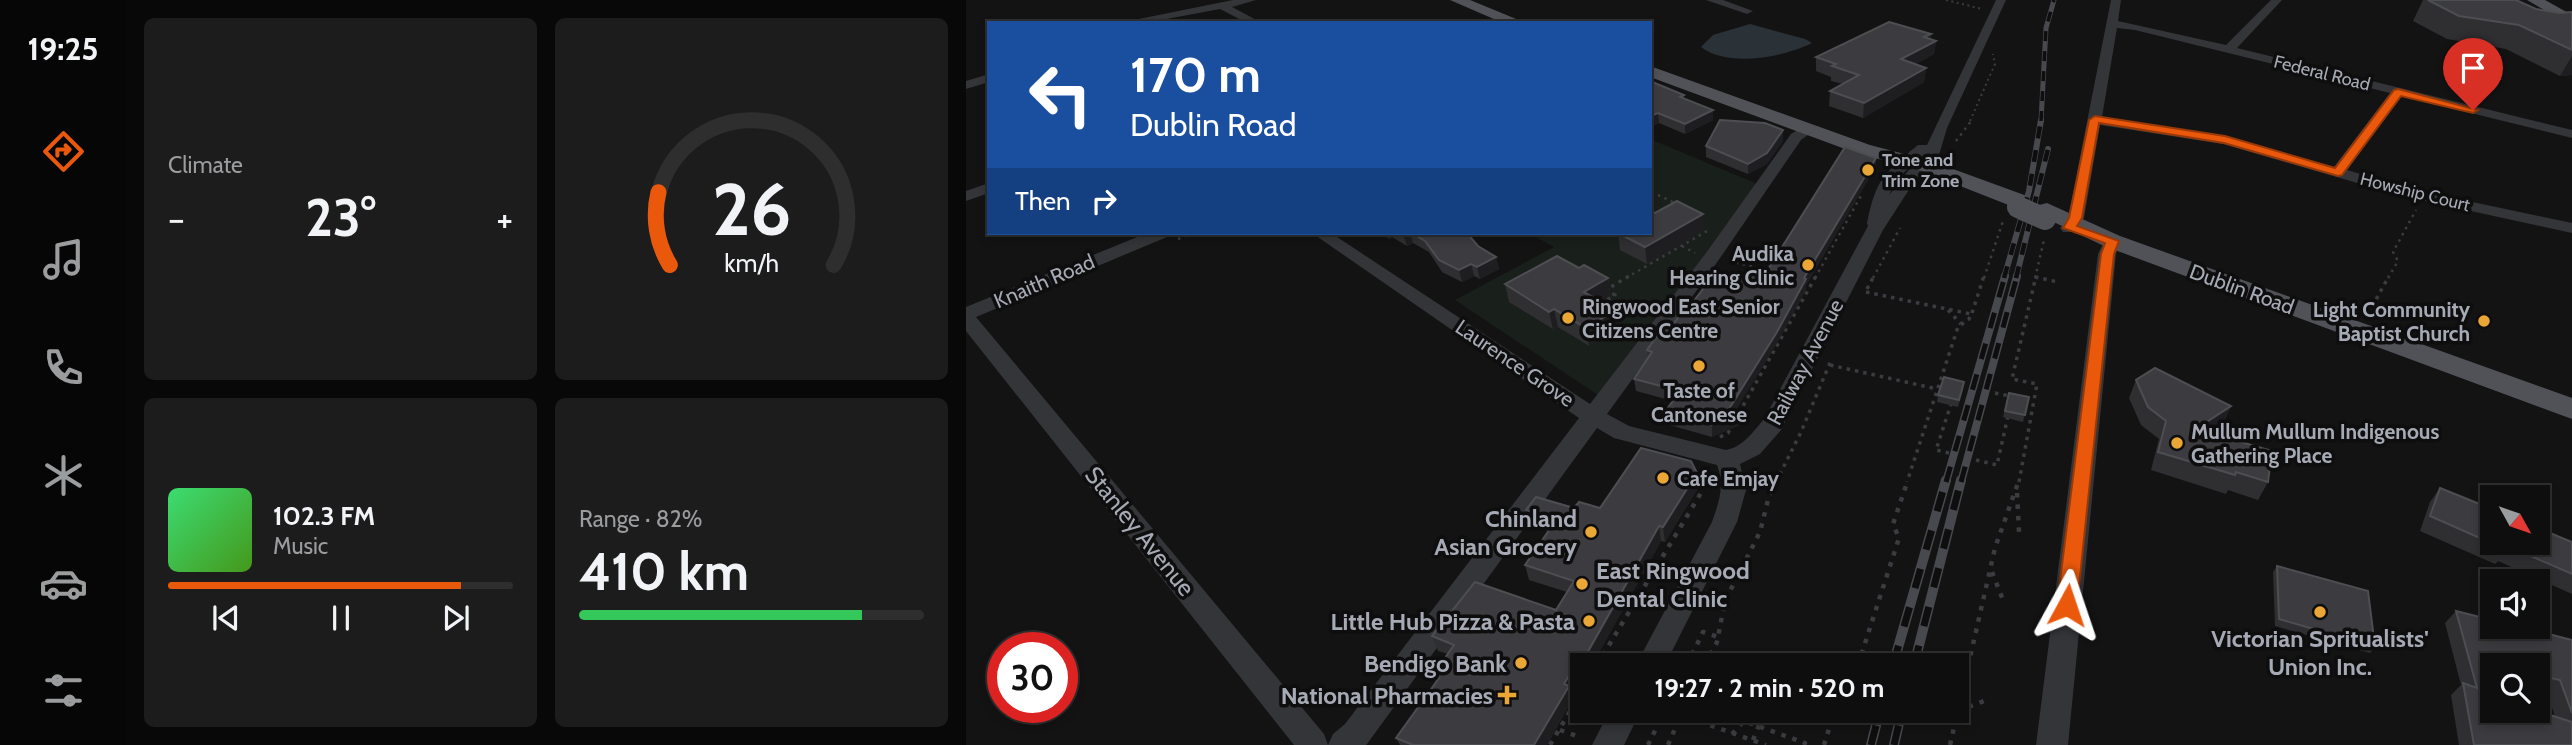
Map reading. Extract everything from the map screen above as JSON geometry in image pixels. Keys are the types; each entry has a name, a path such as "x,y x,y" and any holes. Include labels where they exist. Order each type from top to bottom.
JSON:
{"main road":[{"path":"2534,0 2572,20"},
{"path":"1467,1 1513,21"},
{"name":"Dublin Road","path":"1652,72 1912,165 2014,207 2572,409"}],"street":[{"path":"1136,21 1251,0"},
{"path":"1711,0 1747,11"},
{"name":"Railway Avenue","path":"1721,449 1752,449 1773,424 1874,230 1912,165 1939,132 2001,0"},
{"path":"2056,221 2095,120 2116,0"},
{"path":"2228,50 2277,0"},
{"path":"1220,5 1252,21"},
{"name":"Federal Road","path":"2112,24 2135,27 2572,134"},
{"path":"966,85 987,79"},
{"path":"2338,172 2398,92"},
{"name":"Howship Court","path":"2095,120 2225,139 2424,196 2572,229"},
{"path":"1344,745 1356,734 1717,250 1796,137 1809,129"},
{"path":"966,196 987,189"},
{"name":"Knaith Road","path":"966,316 1156,235"},
{"name":"Laurence Grove","path":"1323,235 1592,416 1622,432 1721,449"},
{"path":"2052,745 2096,342 2111,241"},
{"name":"Stanley Avenue","path":"966,316 1313,745"},
{"path":"1656,653 1724,522 1733,499 1735,483 1721,449"},
{"path":"1608,745 1619,723"}],"path":[{"path":"1946,0 1984,10"},
{"path":"1721,449 1862,194"},
{"path":"1658,195 1680,205"},
{"path":"2365,319 2398,261 2393,252 2424,196"},
{"path":"1862,653 1899,538 1893,524 1958,327 1969,319 2014,207"},
{"path":"1969,663 1995,548 2017,491 2037,384 2012,379 2035,277 2056,221"},
{"path":"1861,299 1881,267 1902,223"},
{"path":"1591,309 1615,295 1606,290 1707,231 1717,250 1777,276"},
{"path":"1682,246 1701,256 1717,250"},
{"path":"2035,277 2058,282"},
{"path":"1801,284 1810,286"},
{"path":"1866,292 1971,314"},
{"path":"1947,309 1961,324"},
{"path":"1603,316 1648,342"},
{"path":"1711,653 1718,637 1725,601 1760,532 1769,496 1801,432 1833,357"},
{"path":"1830,365 1943,391"},
{"path":"1976,460 1997,465 2013,397 1995,393"},
{"path":"1949,453 1936,450 1954,394"},
{"path":"2024,410 2032,412"},
{"path":"1604,653 1704,488 1694,472 1699,465"},
{"path":"2017,491 2019,532"},
{"path":"1991,570 2003,600"},
{"path":"1693,653 1703,632 1718,637"},
{"path":"1969,706 1984,701"},
{"path":"1550,745 1570,712"},
{"path":"1732,734 1744,721 1805,743 1804,745"},
{"path":"1648,745 1659,723"},
{"path":"1668,745 1677,723"},
{"path":"1705,723 1766,745"},
{"path":"1753,740 1759,723"},
{"path":"1824,745 1831,723"},
{"path":"1950,745 1955,723"},
{"path":"1560,730 1577,736"}],"shaded area":[{"path":"1750,24 1812,43 1772,56 1741,59 1726,57 1701,47 1713,35"},
{"path":"1652,140 1755,183 1757,188 1601,397 1455,300 1554,247 1532,235 1652,235"}],"building":[{"path":"2428,0 2516,0 2536,9 2572,12 2572,50 2519,25 2459,16"},
{"path":"1889,22 1931,34 1924,37 1936,41 1901,59 1926,68 1864,103 1830,91 1859,75 1832,66 1836,64 1816,57"},
{"path":"1652,82 1713,110 1685,124 1658,113 1652,115"},
{"path":"1720,120 1765,123 1783,130 1767,153 1748,164 1706,146"},
{"path":"1845,147 1876,158 1804,278 1806,279 1777,332 1729,409 1742,412 1712,425 1665,412 1680,391 1634,379 1652,352 1647,350 1657,336 1661,337 1670,322 1674,323 1684,309 1687,310 1716,272 1749,280 1755,271 1765,274"},
{"path":"1677,201 1703,214 1645,247 1622,235 1652,235 1652,212 1655,213"},
{"path":"1415,235 1469,235 1478,246 1496,257 1477,267 1471,264 1459,270 1439,260 1425,241"},
{"path":"1557,256 1579,268 1584,265 1608,278 1584,292 1616,310 1586,328 1554,309 1549,312 1505,284"},
{"path":"2155,368 2231,406 2196,429 2272,451 2268,482 2158,452 2166,421 2148,407 2136,380"},
{"path":"1944,377 1964,382 1959,400 1938,395"},
{"path":"2009,393 2029,397 2025,415 2005,411"},
{"path":"1641,448 1691,461 1697,473 1663,527 1659,526 1587,653 1570,653 1570,674 1564,684 1569,686 1534,745 1413,745 1396,738 1439,678 1433,675 1454,645 1432,636 1475,582 1556,610 1574,581 1525,565 1556,520 1526,510 1536,497 1574,508 1579,502 1600,508"},
{"path":"2440,488 2480,504 2480,538 2430,516"},
{"path":"2550,533 2572,542 2572,574 2529,555 2550,555"},
{"name":"Victorian Spritualists' Union Inc.","path":"2277,566 2368,591 2375,647 2279,619"},
{"path":"2456,611 2480,617 2480,639 2550,639 2550,634 2572,640 2572,713 2560,680 2550,678 2550,653 2480,653 2480,723 2550,723 2550,715 2572,722 2572,745 2474,745 2463,683 2477,688"}],"railway":[{"path":"2041,121 2046,28 2054,0"},
{"path":"2004,278 2029,191 2041,120"},
{"path":"2016,278 2048,149"},
{"path":"1946,482 2005,276"},
{"path":"1961,482 2017,276"},
{"path":"1896,653 1946,480"},
{"path":"1917,653 1961,480"},
{"path":"1871,745 1877,723"},
{"path":"1894,745 1899,723"}],"place":[{"name":"Tone and Trim Zone","path":"1868,170"},
{"name":"Audika Hearing Clinic","path":"1808,265"},
{"name":"Ringwood East Senior Citizens Centre","path":"1568,318"},
{"name":"Light Community Baptist Church","path":"2484,321"},
{"name":"Taste of Cantonese","path":"1699,366"},
{"name":"Mullum Mullum Indigenous Gathering Place","path":"2177,443"},
{"name":"Cafe Emjay","path":"1663,478"},
{"name":"Chinland Asian Grocery","path":"1591,532"},
{"name":"East Ringwood Dental Clinic","path":"1582,584"},
{"name":"Victorian Spritualists' Union Inc.","path":"2320,612"},
{"name":"Little Hub Pizza & Pasta","path":"1589,621"},
{"name":"Bendigo Bank","path":"1521,663"},
{"name":"National Pharmacies","path":"1507,695"}],"route":[{"path":"2067,605 2107,254 2112,241 2069,228 2076,218 2095,120 2225,139 2338,172 2398,92 2473,110"}]}
